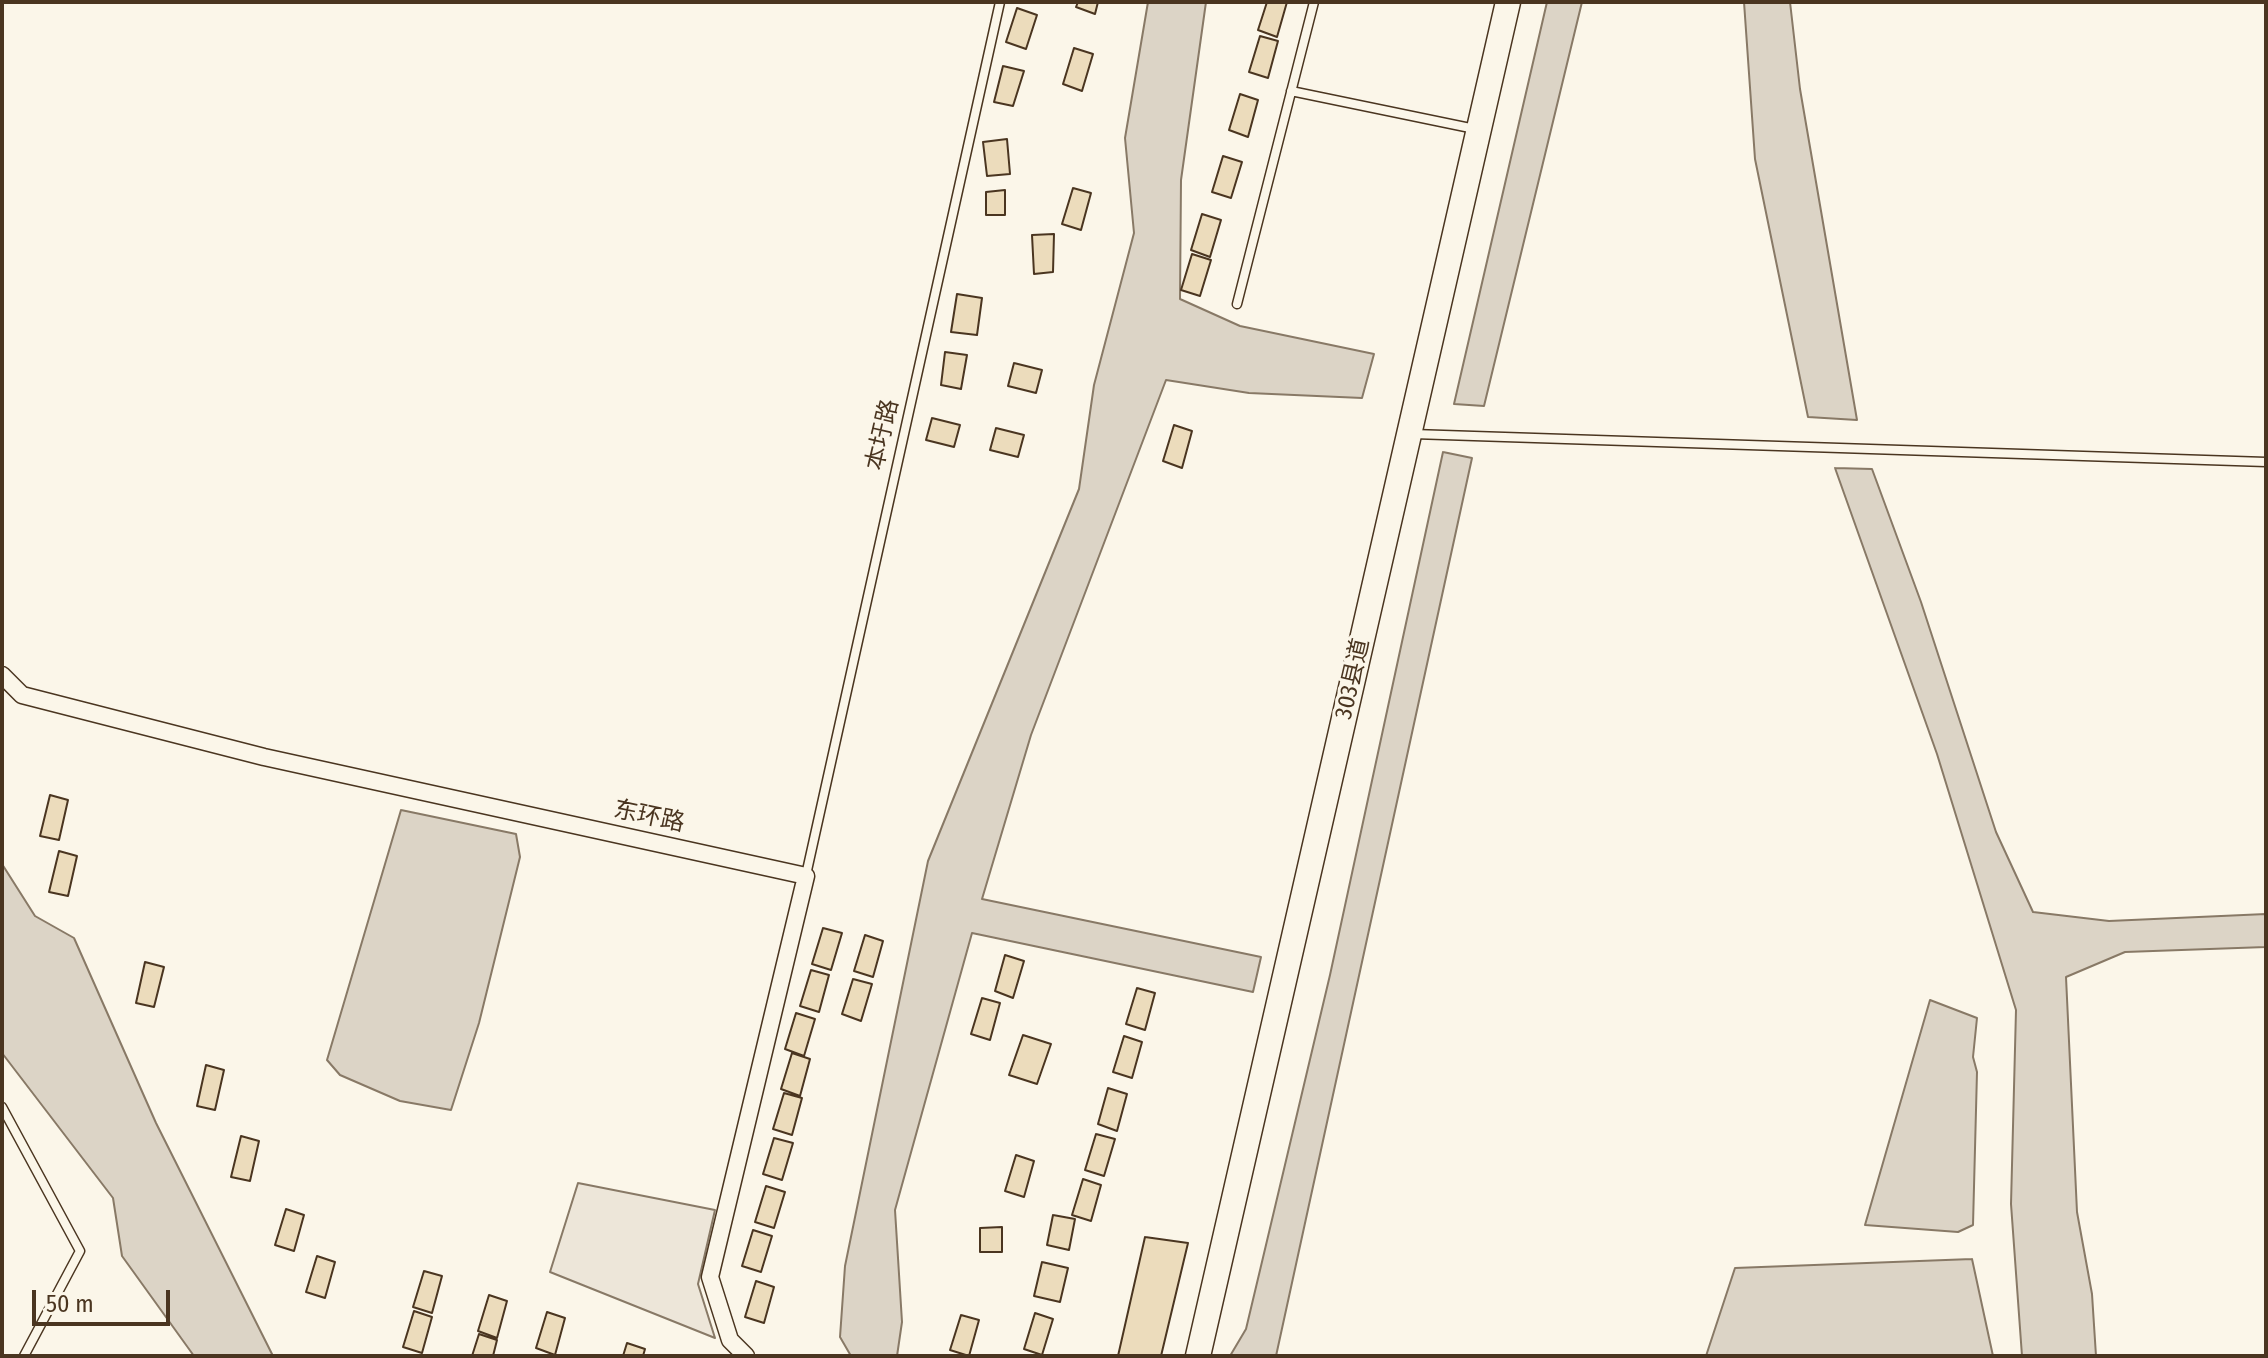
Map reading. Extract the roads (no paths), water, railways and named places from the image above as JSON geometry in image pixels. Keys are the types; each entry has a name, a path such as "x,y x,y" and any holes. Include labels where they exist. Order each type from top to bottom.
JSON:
{"main road":[{"name":"303县道","path":"1198,1356 1508,2"}],"street":[{"name":"东环路","path":"2,675 22,695 264,757 806,876"},
{"path":"746,1356 730,1340 710,1277 806,876"}],"lane":[{"name":"本圩路","path":"806,876 1000,2"},
{"path":"1237,304 1314,2"},
{"path":"1291,91 1479,129"},
{"path":"1409,434 2266,462"},
{"path":"2,1107 80,1251 24,1356"}]}
